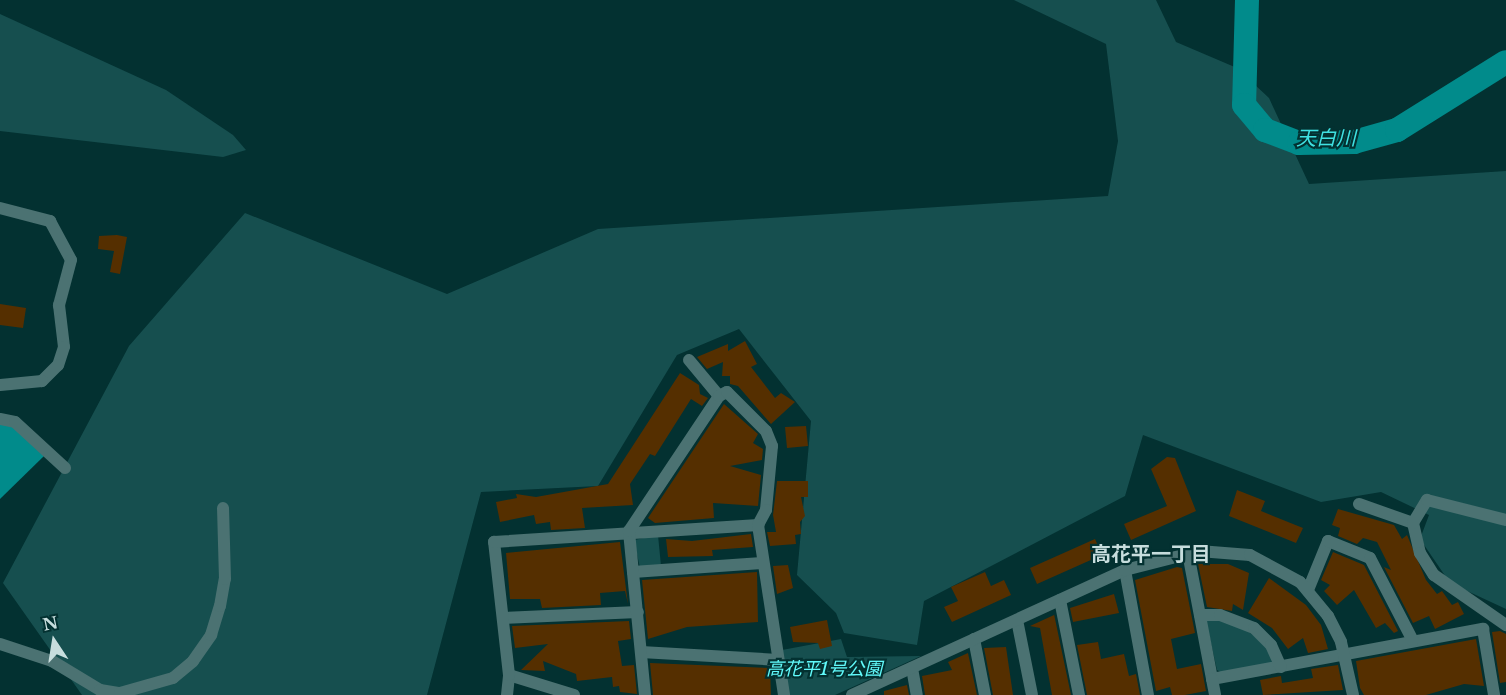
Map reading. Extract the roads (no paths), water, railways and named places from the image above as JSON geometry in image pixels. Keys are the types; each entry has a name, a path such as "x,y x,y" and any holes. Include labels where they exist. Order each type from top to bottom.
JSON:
{"street":[{"path":"0,208 50,221 71,260 59,305 64,347 58,365 42,381 0,385"},
{"path":"689,360 719,396"},
{"path":"645,695 629,531 719,396 734,394 769,437 766,510 758,525 784,695"},
{"path":"0,418 15,422 65,468"},
{"path":"1506,520 1427,500 1413,523 1420,553 1434,575 1506,625"},
{"path":"1359,504 1413,523"},
{"path":"0,644 52,661 100,690 120,693 173,678 193,661 211,635 220,606 225,579 223,508"},
{"path":"507,695 509,675 494,542 629,531 758,525"},
{"path":"1308,590 1328,541 1370,558 1413,641"},
{"path":"1188,553 1215,695"},
{"path":"852,695 1125,570 1188,553 1251,555 1291,575 1308,590 1328,615 1346,655 1353,695"},
{"path":"633,572 762,563"},
{"path":"1125,570 1148,695"},
{"path":"1060,600 1078,695"},
{"path":"503,618 638,612"},
{"path":"1200,615 1220,615 1254,628 1271,645 1281,667"},
{"path":"1017,620 1032,695"},
{"path":"1212,679 1482,629 1494,695"},
{"path":"974,639 985,695"},
{"path":"641,652 778,660"},
{"path":"912,668 917,695"},
{"path":"509,675 574,695"}],"water":[{"path":"0,422 8,422 44,456 0,499"}],"waterway":[{"name":"天白川","path":"1247,0 1244,105 1265,130 1299,143 1354,142 1397,130 1506,62"}],"district":[{"name":"高花平一丁目","path":"1151,554"}],"park label":[{"name":"高花平1号公園","path":"824,669"}]}
